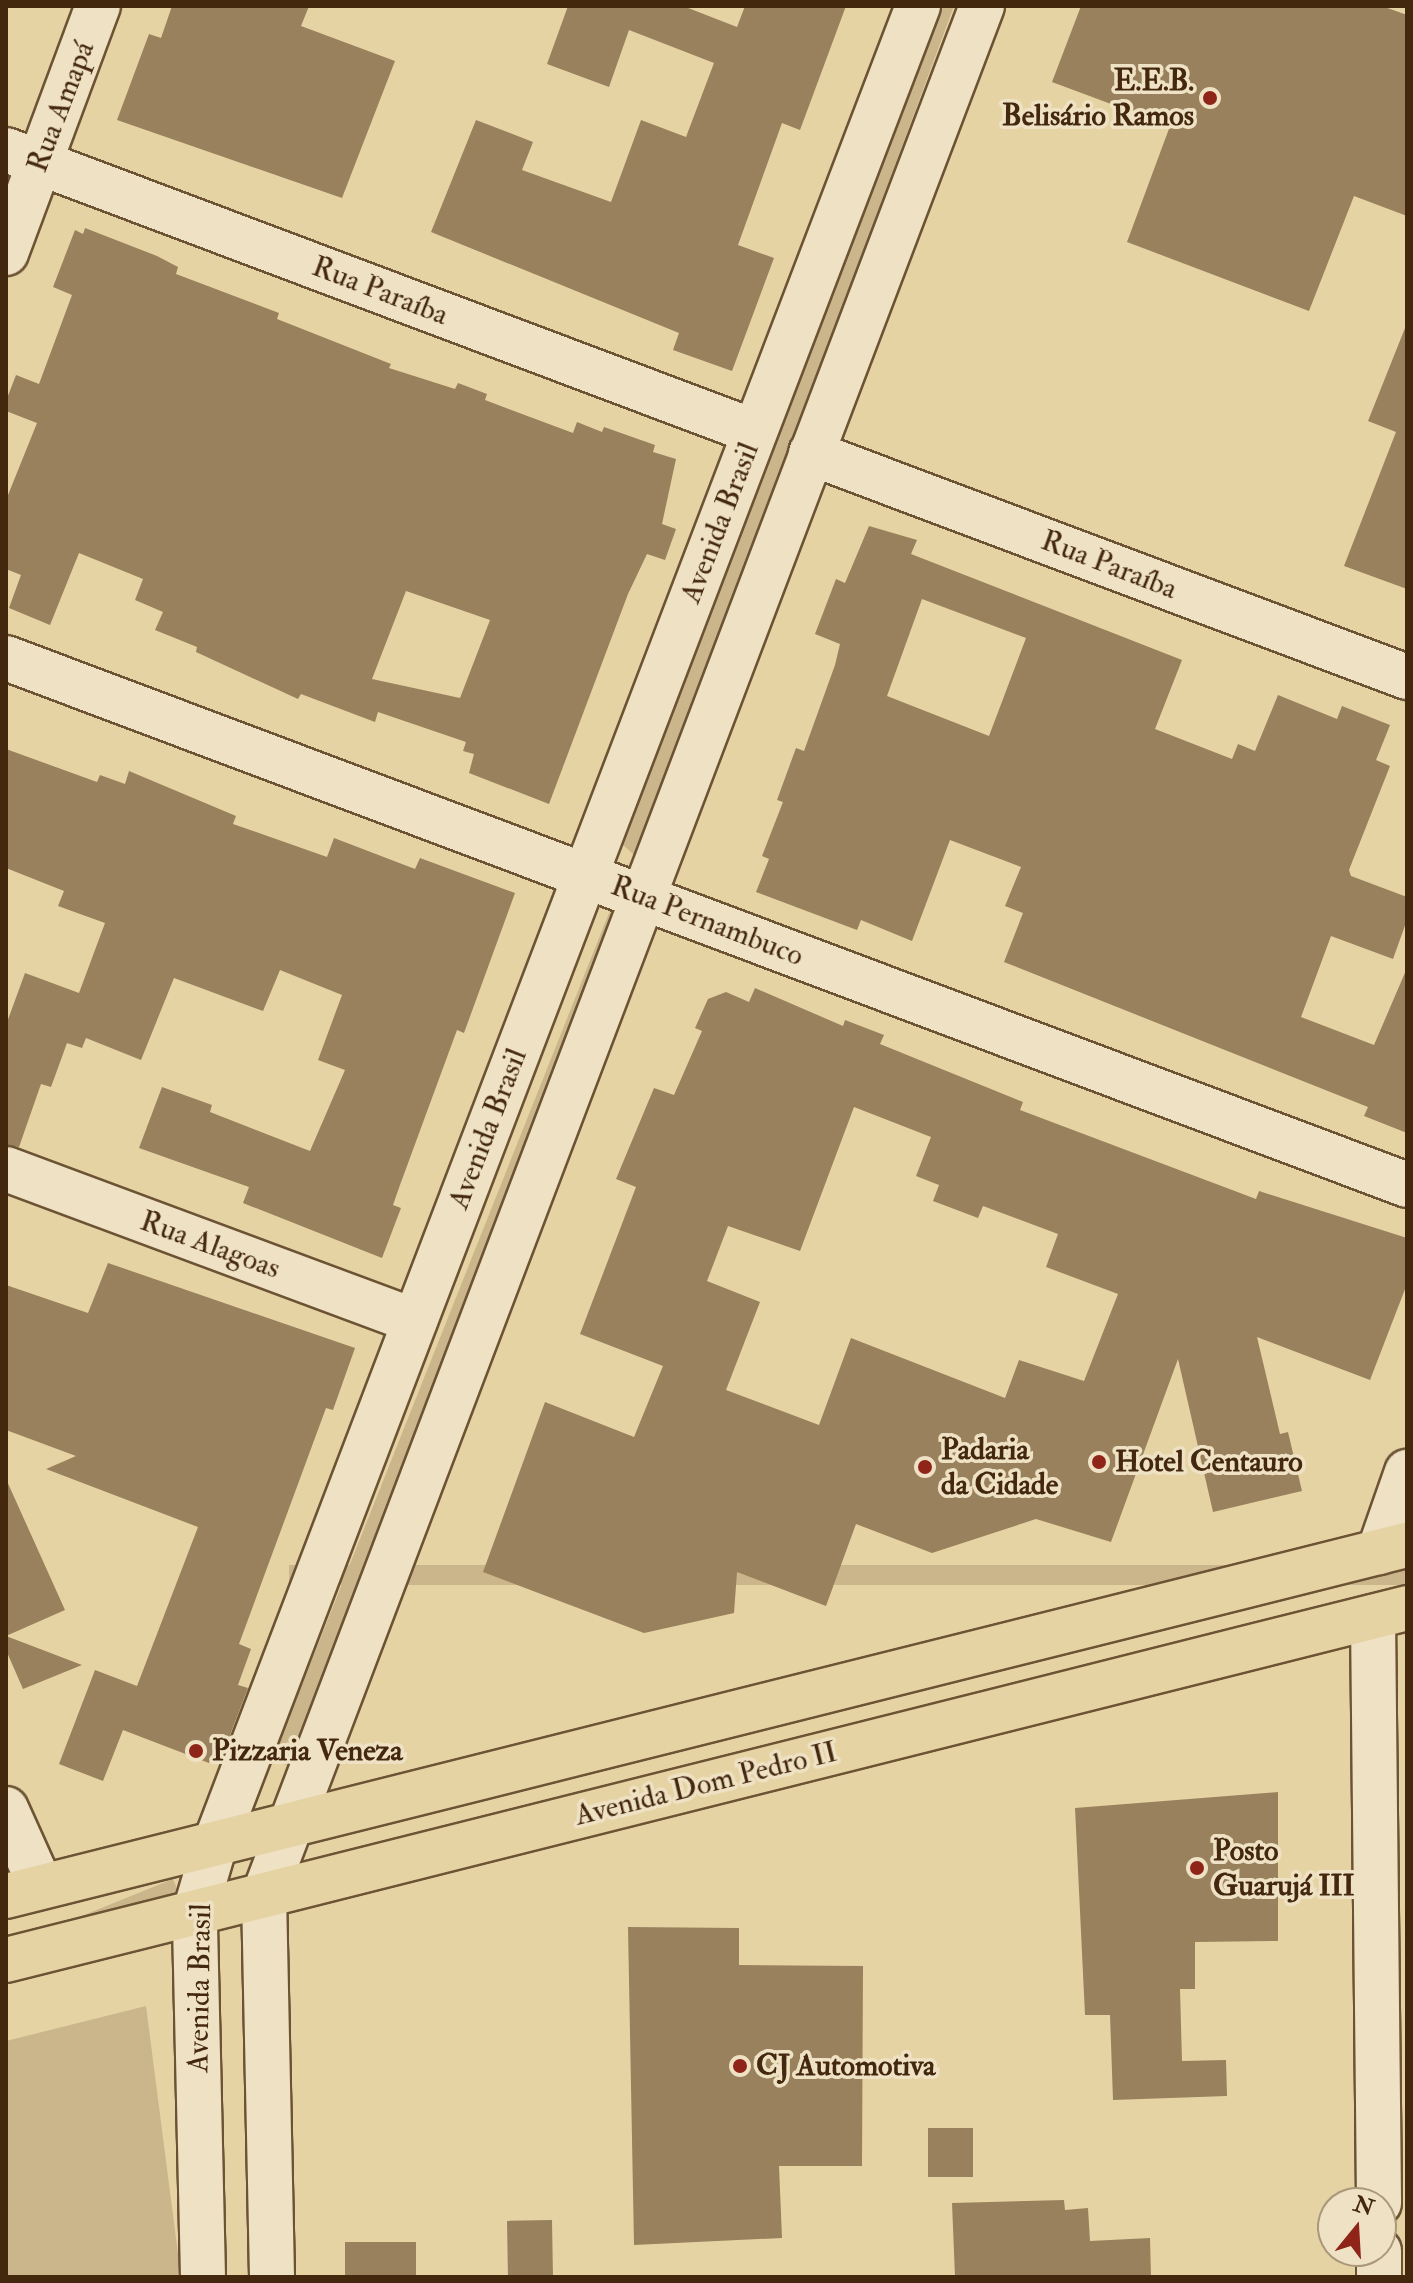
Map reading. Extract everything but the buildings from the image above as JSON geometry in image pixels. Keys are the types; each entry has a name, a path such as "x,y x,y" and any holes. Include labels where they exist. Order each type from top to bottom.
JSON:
{"main road":[{"name":"Rua Amapá","path":"6,253 23,156 98,6"},
{"name":"Avenida Brasil","path":"203,2277 195,1912 215,1844 918,6"},
{"name":"Avenida Brasil","path":"272,2277 264,1895 287,1825 982,6"},
{"name":"Rua Paraíba","path":"23,156 755,432"},
{"name":"Rua Paraíba","path":"811,453 1407,677"},
{"name":"Rua Pernambuco","path":"6,658 1407,1185"},
{"name":"Rua Alagoas","path":"6,1169 415,1321"},
{"path":"1393,1548 1407,1472"},
{"name":"Avenida Dom Pedro II","path":"24,1892 1393,1548"},
{"name":"Avenida Dom Pedro II","path":"6,1960 1390,1612"},
{"path":"1380,2187 1392,2003 1390,1612"},
{"path":"6,1809 24,1892"}],"shaded area":[{"path":"933,6 954,6 641,851 633,854 622,844"},
{"path":"617,910 293,1763 285,1765 274,1755 609,913"},
{"path":"289,1565 1407,1565 1407,1585 289,1585"},
{"path":"173,1879 180,1896 20,1960 14,1943"},
{"path":"146,2006 181,2277 6,2277 6,2041"}],"place":[{"name":"E.E.B. Belisário Ramos","path":"1210,98"},
{"name":"Hotel Centauro","path":"1099,1462"},
{"name":"Padaria da Cidade","path":"925,1467"},
{"name":"Pizzaria Veneza","path":"196,1751"},
{"name":"Posto Guarujá III","path":"1197,1868"},
{"name":"CJ Automotiva","path":"740,2066"}]}
